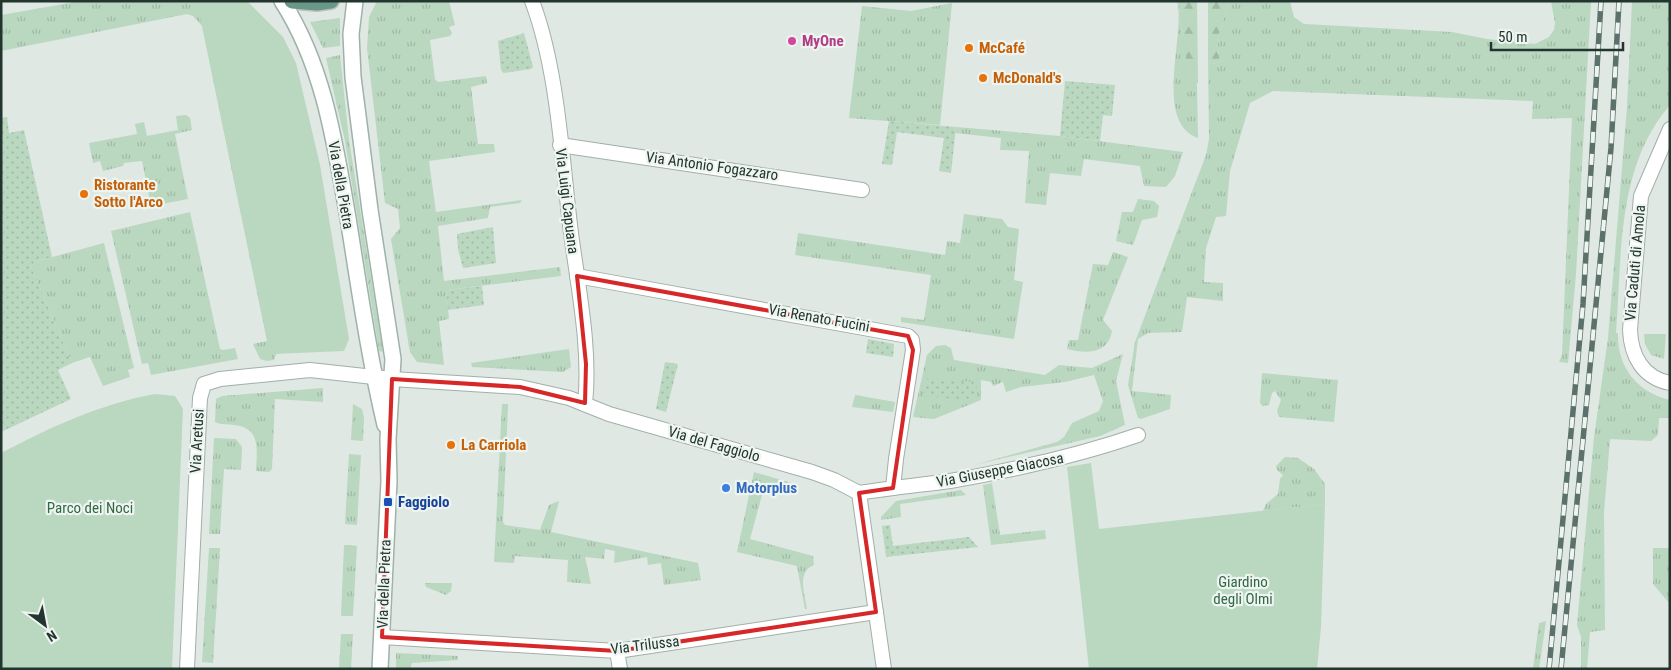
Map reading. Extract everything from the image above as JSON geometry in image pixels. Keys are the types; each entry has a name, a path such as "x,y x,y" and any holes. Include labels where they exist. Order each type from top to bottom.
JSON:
{"main road":[{"name":"Via della Pietra","path":"282,1 304,38 320,84 342,186 374,376 388,439"},
{"path":"292,1 317,4 331,1"},
{"name":"Via della Pietra","path":"354,1 351,34 353,77 369,202 393,352 380,669"}],"street":[{"name":"Via Luigi Capuana","path":"532,1 546,50 560,144 586,364 585,404"},
{"name":"Via Caduti di Amola","path":"1670,129 1641,196 1630,330 1633,350 1639,364 1650,375 1670,383"},
{"name":"Via Antonio Fogazzaro","path":"560,144 862,190"},
{"name":"Via Renato Fucini","path":"576,276 908,336 912,340 913,350 893,488"},
{"name":"Via Aretusi","path":"187,669 198,412 204,384 220,379 295,370 322,370 374,376"},
{"path":"374,376 392,379"},
{"name":"Via del Faggiolo","path":"392,379 520,388 558,394 609,414 824,476 859,493"},
{"name":"Via Giuseppe Giacosa","path":"859,493 949,481 1066,457 1138,435"},
{"path":"859,493 884,669"},
{"name":"Via Trilussa","path":"382,637 618,651 876,612"},
{"path":"618,651 620,669"}],"highlighted area":[{"path":"577,276 908,336 913,350 893,488 859,493 876,612 617,651 382,637 392,379 520,387 585,403 586,364"}],"green space":[{"path":"81,1 211,1 293,352 276,354 274,360 267,361 260,359 253,344 267,341 202,26 193,16 187,14 1,51 1,15"},
{"path":"197,1 247,1 283,37 296,63 320,165 349,339 344,351 272,354 270,352"},
{"path":"377,1 449,1 455,25 449,27 452,33 450,36 430,40 435,79 438,82 486,76 487,83 471,87 478,144 494,144 495,152 429,161 436,212 522,200 520,203 490,207 488,218 438,226 444,281 560,267 561,276 446,290 449,319 439,321 444,365 417,362 410,352 391,239 400,228 398,209 385,203 367,48 369,17"},
{"path":"1177,1 1180,1 1179,18 1197,86 1198,138 1185,129 1177,114 1174,96 1179,16"},
{"path":"1180,1 1197,1 1198,83 1195,85 1187,69 1184,37 1179,18"},
{"path":"1208,1 1229,1 1217,41 1220,62 1212,64 1208,57"},
{"path":"1229,1 1290,1 1294,17 1304,24 1452,32 1487,39 1535,44 1549,37 1554,30 1555,23 1551,1 1591,1 1576,274 1568,363 1559,362 1562,355 1572,118 1532,119 1533,101 1273,91 1250,103 1230,171 1226,216 1216,217 1206,248 1204,282 1223,283 1223,301 1187,297 1182,332 1148,333 1138,339 1132,391 1171,395 1170,409 1141,419 1138,418 1128,385 1135,342 1206,155 1209,139 1208,57 1212,64 1220,62 1217,41"},
{"path":"1632,1 1670,1 1670,105 1652,129 1640,156 1631,184 1621,243 1616,333 1618,333 1621,357 1625,367 1631,376 1648,391 1670,400 1670,418 1659,418 1658,435 1651,441 1610,439 1604,513 1605,630 1590,632 1587,669 1581,669 1581,637 1577,625 1594,437 1608,338 1627,107"},
{"path":"952,3 940,125 849,118 862,6 911,11"},
{"path":"340,18 340,46 323,48 310,22"},
{"path":"524,33 533,67 531,69 504,73 501,70 498,41"},
{"path":"340,55 349,140 383,352 379,351 345,141 326,58"},
{"path":"1065,81 1115,85 1112,116 1103,115 1100,141 1060,136"},
{"path":"186,115 190,118 192,130 175,134 188,199 151,206 142,161 124,163 123,166 103,171 100,161 93,163 89,143 137,134 135,124 144,122 147,136 178,130 176,116"},
{"path":"7,117 9,133 24,130 52,257 34,262 31,267 72,363 58,370 71,399 1,432 1,118"},
{"path":"889,121 956,127 951,173 939,171 944,138 897,132 892,165 882,164"},
{"path":"956,127 1060,136 1183,152 1175,176 1166,187 1144,186 1140,166 1084,159 1081,176 1050,173 1046,205 1025,203 1029,151 1000,150 1001,138 955,133"},
{"path":"1138,199 1154,201 1159,206 1157,217 1142,220 1133,245 1116,241 1122,212 1133,212"},
{"path":"190,212 220,349 235,348 238,359 151,375 148,363 142,364 111,231"},
{"path":"964,214 1002,219 1008,227 1019,229 1014,280 1023,282 1014,339 901,322 901,317 924,320 931,275 795,255 798,233 945,255 947,241 960,243"},
{"path":"493,227 496,263 463,268 458,249 457,234"},
{"path":"104,243 134,368 128,370 130,377 103,386 90,357 72,363 31,267 34,262"},
{"path":"1113,252 1128,257 1103,320 1112,331 1110,339 1101,348 1089,352 1067,349 1069,340 1078,340 1093,264 1108,265"},
{"path":"482,286 484,305 448,310 446,290"},
{"path":"1644,334 1666,334 1664,359 1651,355 1645,344"},
{"path":"868,339 894,344 893,357 866,353"},
{"path":"945,345 951,348 954,360 1045,375 1059,365 1092,368 1123,354 1116,381 1125,425 1100,436 974,465 1057,442 1064,437 1072,423 1099,411 1103,401 1094,375 1065,382 1021,387 1006,392 1003,382 993,386 991,382 981,380 981,400 934,419 913,417 927,355 936,346"},
{"path":"569,349 571,367 563,372 472,367 471,363"},
{"path":"665,362 678,364 666,412 656,409"},
{"path":"1262,373 1338,380 1334,422 1279,417 1277,411 1281,400 1275,391 1272,393 1269,405 1263,406 1260,403"},
{"path":"926,378 977,382 977,397 970,400 922,396"},
{"path":"323,388 323,402 275,399 272,469 269,472 256,471 256,441 249,430 243,427 215,422 216,399 222,396"},
{"name":"Parco dei Noci","path":"155,394 175,396 183,409 172,669 1,669 1,453 38,434 95,410"},
{"path":"855,395 895,402 893,412 852,407"},
{"path":"353,404 362,409 364,418 363,441 351,440"},
{"path":"502,404 508,404 503,522 505,525 540,530 549,505 559,501 551,532 698,563 701,580 664,585 661,563 648,565 647,557 614,563 615,551 605,549 604,559 585,557 591,584 567,582 568,560 515,556 514,563 494,562"},
{"path":"214,438 236,439 242,447 241,470 224,469 220,534 209,534"},
{"path":"349,454 361,455 357,525 345,524"},
{"path":"1285,457 1298,458 1314,469 1325,484 1325,504 1263,511 1266,504 1278,494 1280,479 1283,475 1277,470 1276,466"},
{"name":"Giardino degli Olmi","path":"1091,463 1099,529 1325,504 1321,627 1317,669 1089,669 1067,467"},
{"path":"754,472 798,485 796,493 765,484 750,539 813,556 814,565 808,568 803,578 807,609 805,609 797,566 737,552"},
{"path":"992,483 1000,535 1045,530 1046,539 991,545 983,485"},
{"path":"961,490 966,495 900,504 901,517 881,520 881,517 896,501"},
{"path":"890,525 893,546 969,537 978,547 886,557 882,526"},
{"path":"344,545 357,546 353,616 341,616"},
{"path":"209,548 220,548 213,663 202,662"},
{"path":"1653,548 1670,548 1670,604 1653,584"},
{"path":"425,583 452,583 451,591 446,595 426,587"},
{"path":"1546,621 1539,669 1533,669 1539,623"},
{"path":"341,634 353,634 351,669 339,669"},
{"path":"396,653 458,656 458,660 412,663 410,669 396,669"}],"railway":[{"path":"1549,669 1583,304 1601,1"},
{"path":"1561,669 1611,148 1619,1"}],"place":[{"name":"MyOne","path":"792,41"},
{"name":"McCafé","path":"969,48"},
{"name":"McDonald's","path":"983,78"},
{"name":"Ristorante Sotto l'Arco","path":"84,194"},
{"name":"La Carriola","path":"451,445"},
{"name":"Motorplus","path":"726,488"},
{"name":"Faggiolo","path":"388,502"}]}
